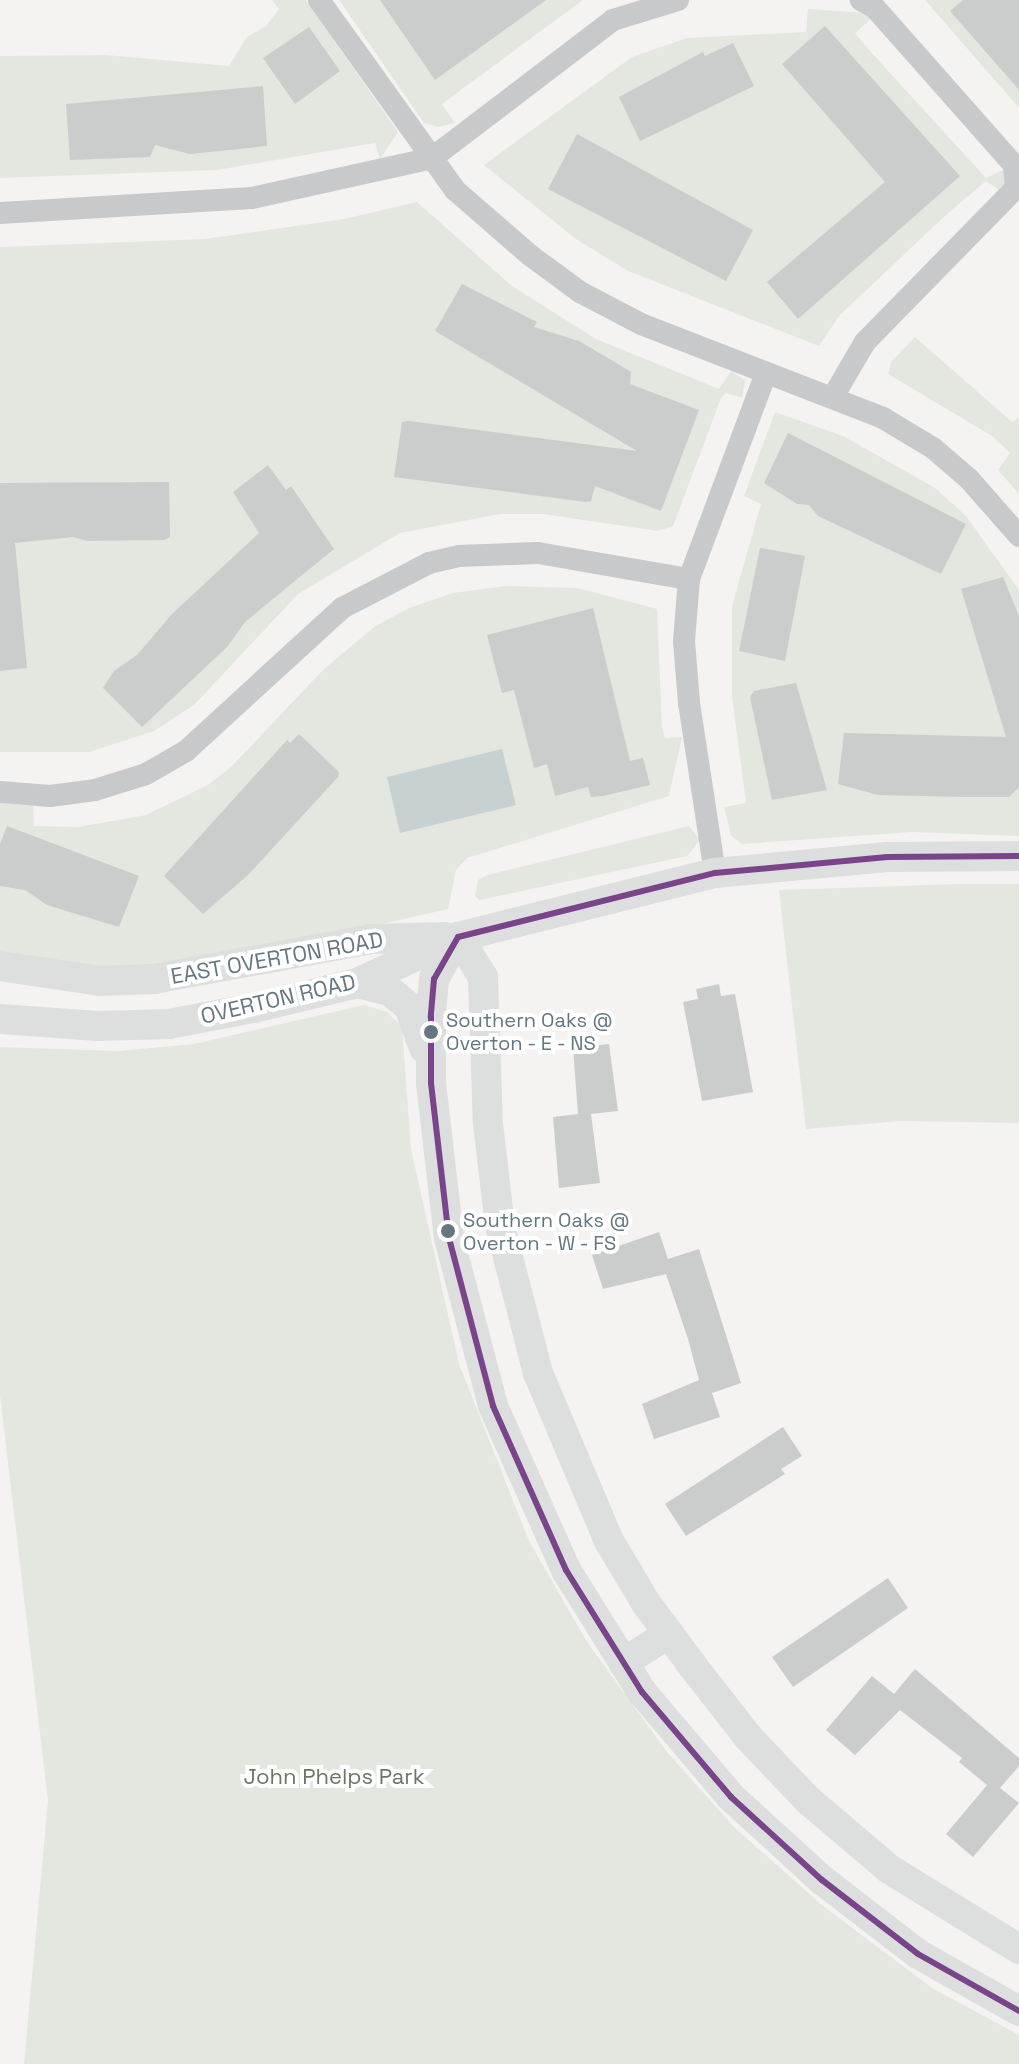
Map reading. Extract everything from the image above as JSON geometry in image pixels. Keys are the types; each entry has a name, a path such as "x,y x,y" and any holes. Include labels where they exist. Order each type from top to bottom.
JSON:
{"street":[{"path":"319,0 432,158 485,218 580,292 685,343 834,395 933,448 969,479 1019,536"},
{"path":"0,213 252,198 432,158 613,20 678,0"},
{"path":"834,395 865,342 1016,188 1014,165 874,7 861,0"},
{"path":"715,873 689,703 684,641 689,579 766,373"},
{"path":"0,792 50,796 95,790 146,774 186,751 342,608 429,563 538,553 689,579"},
{"name":"OVERTON ROAD","path":"0,1019 98,1026 169,1024 357,983 458,937 715,873 887,857 1019,856"},
{"path":"431,1083 434,979 458,937 483,977 488,1124 500,1226 558,1428 609,1541 668,1634 748,1737 808,1800 889,1869 1019,1949"},
{"name":"EAST OVERTON ROAD","path":"0,966 100,981 154,979 371,939 458,937"},
{"path":"357,983 390,991 409,1007 420,1032 431,1083 449,1238 474,1349 527,1488 566,1570 623,1663 684,1746 794,1855 918,1954 1019,2011"},
{"path":"449,1238 500,1226"},
{"path":"623,1663 668,1634"}],"green space":[{"path":"272,0 306,0 398,132 380,159 375,143 217,170 0,178 0,56 106,55 229,66 247,37 266,26 279,9"},
{"path":"339,0 583,0 442,104 455,123 438,127 424,123"},
{"path":"925,0 1019,0 1019,108"},
{"path":"808,9 866,13 871,19 855,33 870,51 986,178 1007,168 1004,193 986,181 839,316 819,346 628,271 576,239 484,165 632,57 687,38 806,32"},
{"path":"417,202 512,286 596,339 719,389 731,371 745,380 742,398 726,393 721,398 673,526 658,531 543,514 500,514 400,533 298,594 194,705 154,731 89,752 0,752 0,247 205,239 344,219"},
{"path":"915,337 1012,422 1019,417 1019,494 998,470 1010,453 992,436 888,374 891,362"},
{"path":"775,412 843,436 935,488 966,516 1019,590 1019,836 912,832 742,844 731,836 724,807 746,803 732,696 732,606 761,504 744,496"},
{"path":"505,586 578,588 657,609 662,728 665,738 682,737 669,796 467,858 456,870 448,909 158,975 0,960 0,803 33,806 34,826 78,827 146,815 208,785 231,767 324,669 374,627 409,608 453,593"},
{"path":"689,826 700,840 687,856 480,900 475,896 478,880 487,875"},
{"path":"1019,884 1019,1123 901,1121 806,1129 779,890"},
{"name":"John Phelps Park","path":"364,1005 387,1012 402,1027 411,1149 459,1364 529,1541 587,1642 667,1752 734,1827 823,1906 932,1988 1019,2035 1019,2064 24,2064 48,1801 0,1395 0,1047 119,1051 194,1044"}],"shaded area":[{"path":"502,749 516,805 400,833 387,777"}],"building":[{"path":"380,0 546,0 435,80"},
{"path":"963,0 1019,0 1019,90 950,11"},
{"path":"825,26 960,176 798,319 767,282 885,182 782,64"},
{"path":"309,27 340,71 295,104 263,58"},
{"path":"733,43 754,86 640,141 619,97 703,52 705,56"},
{"path":"263,86 267,146 190,154 155,145 150,157 70,160 66,104"},
{"path":"577,134 753,230 726,281 548,189"},
{"path":"462,284 537,322 534,327 579,341 613,361 631,372 630,384 699,410 661,511 595,486 591,501 586,502 394,477 402,422 409,421 637,451 435,331"},
{"path":"788,433 966,524 941,574 818,516 809,505 797,504 764,483"},
{"path":"268,465 286,490 291,486 334,549 245,622 227,647 142,727 103,688 114,671 137,655 172,614 259,533 233,492"},
{"path":"169,482 170,537 164,540 87,541 73,537 15,543 27,668 0,671 0,483"},
{"path":"760,548 805,556 785,661 739,651"},
{"path":"1003,577 1019,616 1019,787 1009,797 964,797 878,795 838,784 844,733 1006,737 961,589"},
{"path":"593,608 630,761 643,758 650,785 603,796 591,797 588,787 555,796 547,764 534,768 514,690 502,693 487,635"},
{"path":"796,683 827,790 772,800 750,697 754,691"},
{"path":"299,734 339,772 338,777 248,875 203,914 164,876 287,740 290,743"},
{"path":"7,826 139,876 119,927 47,905 25,890 0,886 0,844"},
{"path":"719,984 721,996 735,994 753,1092 702,1101 683,1002 698,999 696,989"},
{"path":"609,1044 618,1111 591,1114 600,1183 559,1188 553,1117 578,1114 573,1048"},
{"path":"659,1232 668,1259 699,1249 741,1383 712,1393 720,1417 654,1439 642,1404 699,1380 688,1339 666,1274 603,1289 592,1255"},
{"path":"783,1427 802,1456 781,1469 785,1474 686,1536 665,1504"},
{"path":"888,1578 908,1608 793,1687 772,1657"},
{"path":"915,1669 1019,1758 1019,1766 1000,1788 1019,1803 973,1857 946,1834 987,1785 959,1762 962,1758 900,1710 855,1755 826,1730 872,1676 894,1694"}],"transit line":[{"path":"458,937 715,873 887,857 1019,856"},
{"path":"458,937 434,979 431,1017 431,1083 449,1238 493,1406 566,1570 642,1692 731,1797 822,1880 918,1954 1019,2011"}],"place":[{"name":"Southern Oaks @ Overton - E - NS","path":"431,1032"},
{"name":"Southern Oaks @ Overton - W - FS","path":"448,1231"}]}
